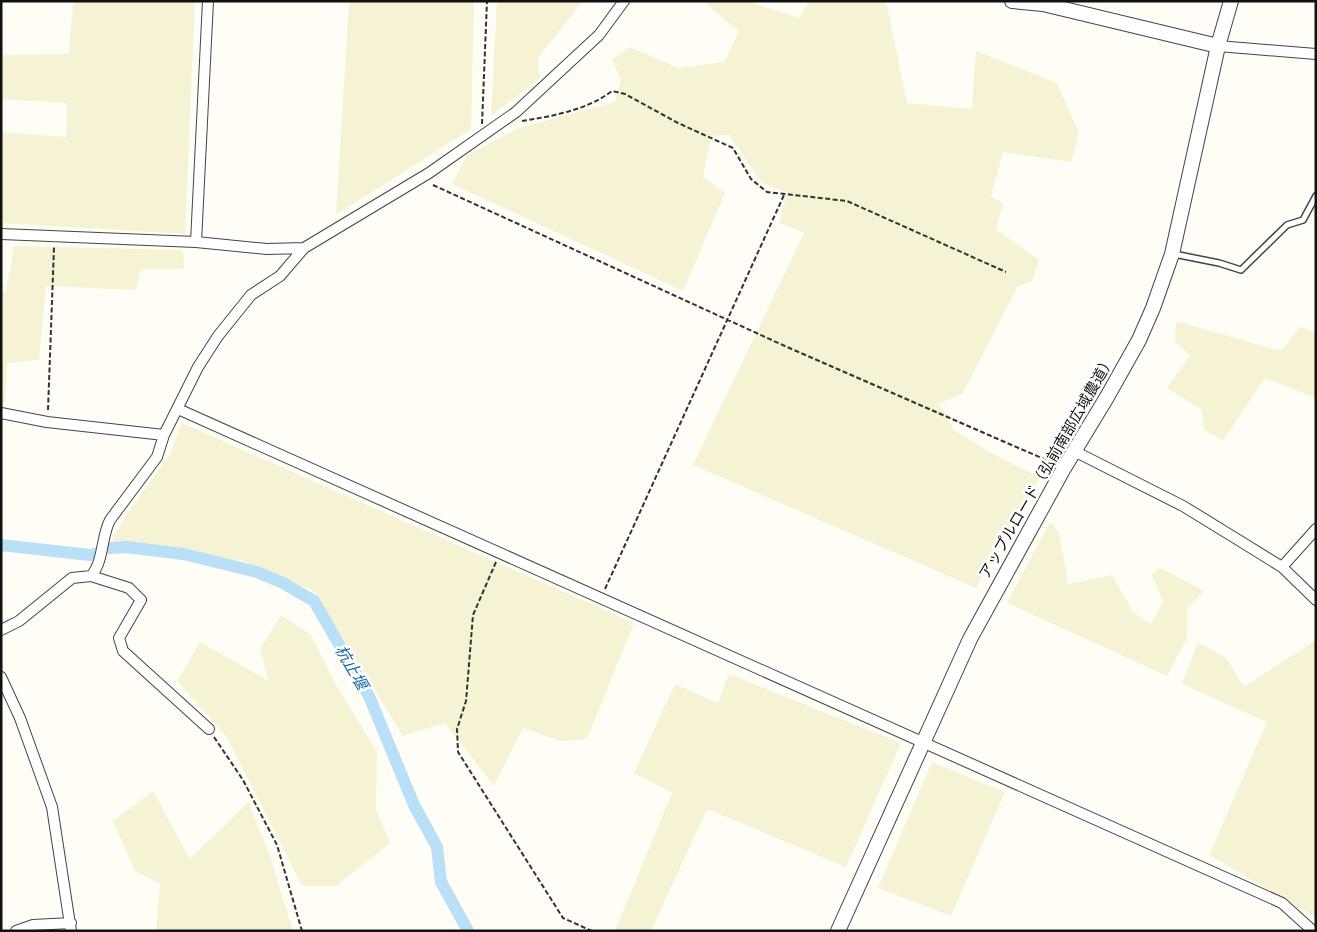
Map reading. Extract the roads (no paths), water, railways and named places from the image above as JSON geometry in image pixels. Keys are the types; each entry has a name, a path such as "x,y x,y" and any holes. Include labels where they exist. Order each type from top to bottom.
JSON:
{"street":[{"path":"196,242 208,1"},
{"path":"91,576 97,569 105,529 157,457 164,435 198,367 218,336 251,295 280,276 304,248 419,179 516,112 599,35 624,1"},
{"path":"1012,1 1043,4 1218,46 1316,54"},
{"name":"アップルロード（弘前南部広域農道）","path":"838,931 970,640 1064,468 1139,340 1153,308 1172,254 1218,46 1231,1"},
{"path":"1,234 196,242 267,249 304,248"},
{"path":"178,409 1282,903 1313,931"},
{"path":"1,413 47,422 164,435"},
{"path":"1074,451 1184,506 1282,567 1316,600"},
{"path":"1282,567 1316,529"},
{"path":"1,630 19,620 72,578 91,576 129,588 141,600 119,638 123,651 209,729"},
{"path":"1,678 20,718 52,807 71,927 33,925 16,931"}],"lane":[{"path":"1172,254 1219,262 1241,270 1287,225 1302,220 1316,196"}],"waterway":[{"name":"杭止堰","path":"1,545 90,555 98,553"},
{"name":"杭止堰","path":"110,548 126,547 183,554 257,572 283,583 314,601 369,696 414,805 437,847 441,882 468,931"}]}
